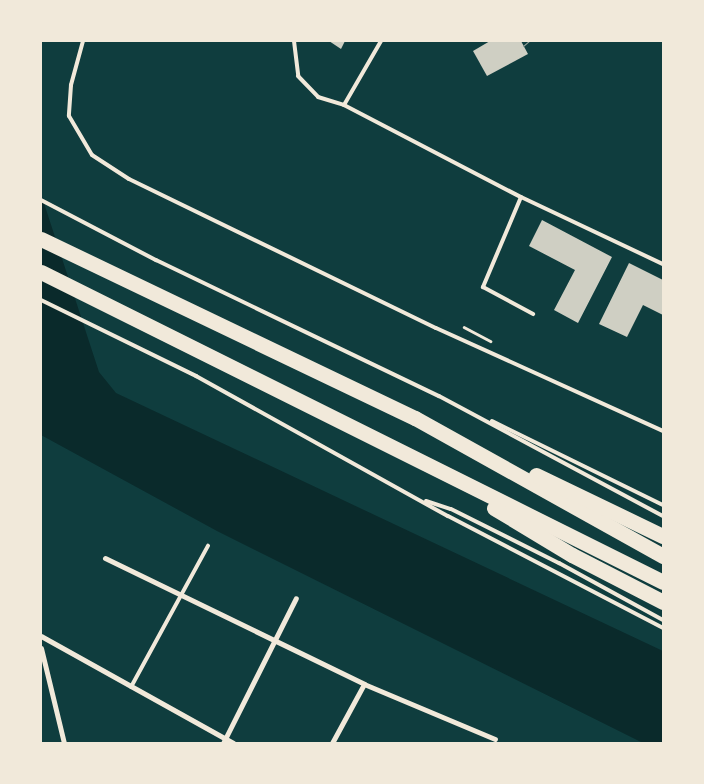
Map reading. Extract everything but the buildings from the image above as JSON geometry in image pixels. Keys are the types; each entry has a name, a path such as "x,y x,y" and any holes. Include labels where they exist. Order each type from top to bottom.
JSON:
{"highway":[{"path":"41,234 60,248"},
{"path":"41,239 663,536"},
{"path":"41,272 663,582"},
{"path":"415,418 663,556"},
{"path":"416,459 572,555 663,602"}],"street":[{"path":"105,558 273,642 364,684 495,738"},
{"path":"224,741 296,598"},
{"path":"41,636 224,741 233,743"},
{"path":"41,648 64,743"},
{"path":"332,743 364,684"}],"lane":[{"path":"83,41 71,85 69,116 92,155 129,178 436,328 663,431"},
{"path":"294,41 298,76 318,97 344,105 521,197 663,264"},
{"path":"344,105 381,41"},
{"path":"521,197 482,287 533,314"},
{"path":"41,200 156,260 663,505"},
{"path":"41,300 196,376 448,516 663,628"},
{"path":"439,396 663,516"},
{"path":"422,500 451,509 559,563 663,620"},
{"path":"131,687 208,546"}],"path":[{"path":"464,327 491,342"}],"water":[{"path":"41,194 99,372 116,393 663,651 663,743 643,743 217,531 41,435"}],"tram line":[{"path":"523,46 529,41"}]}
